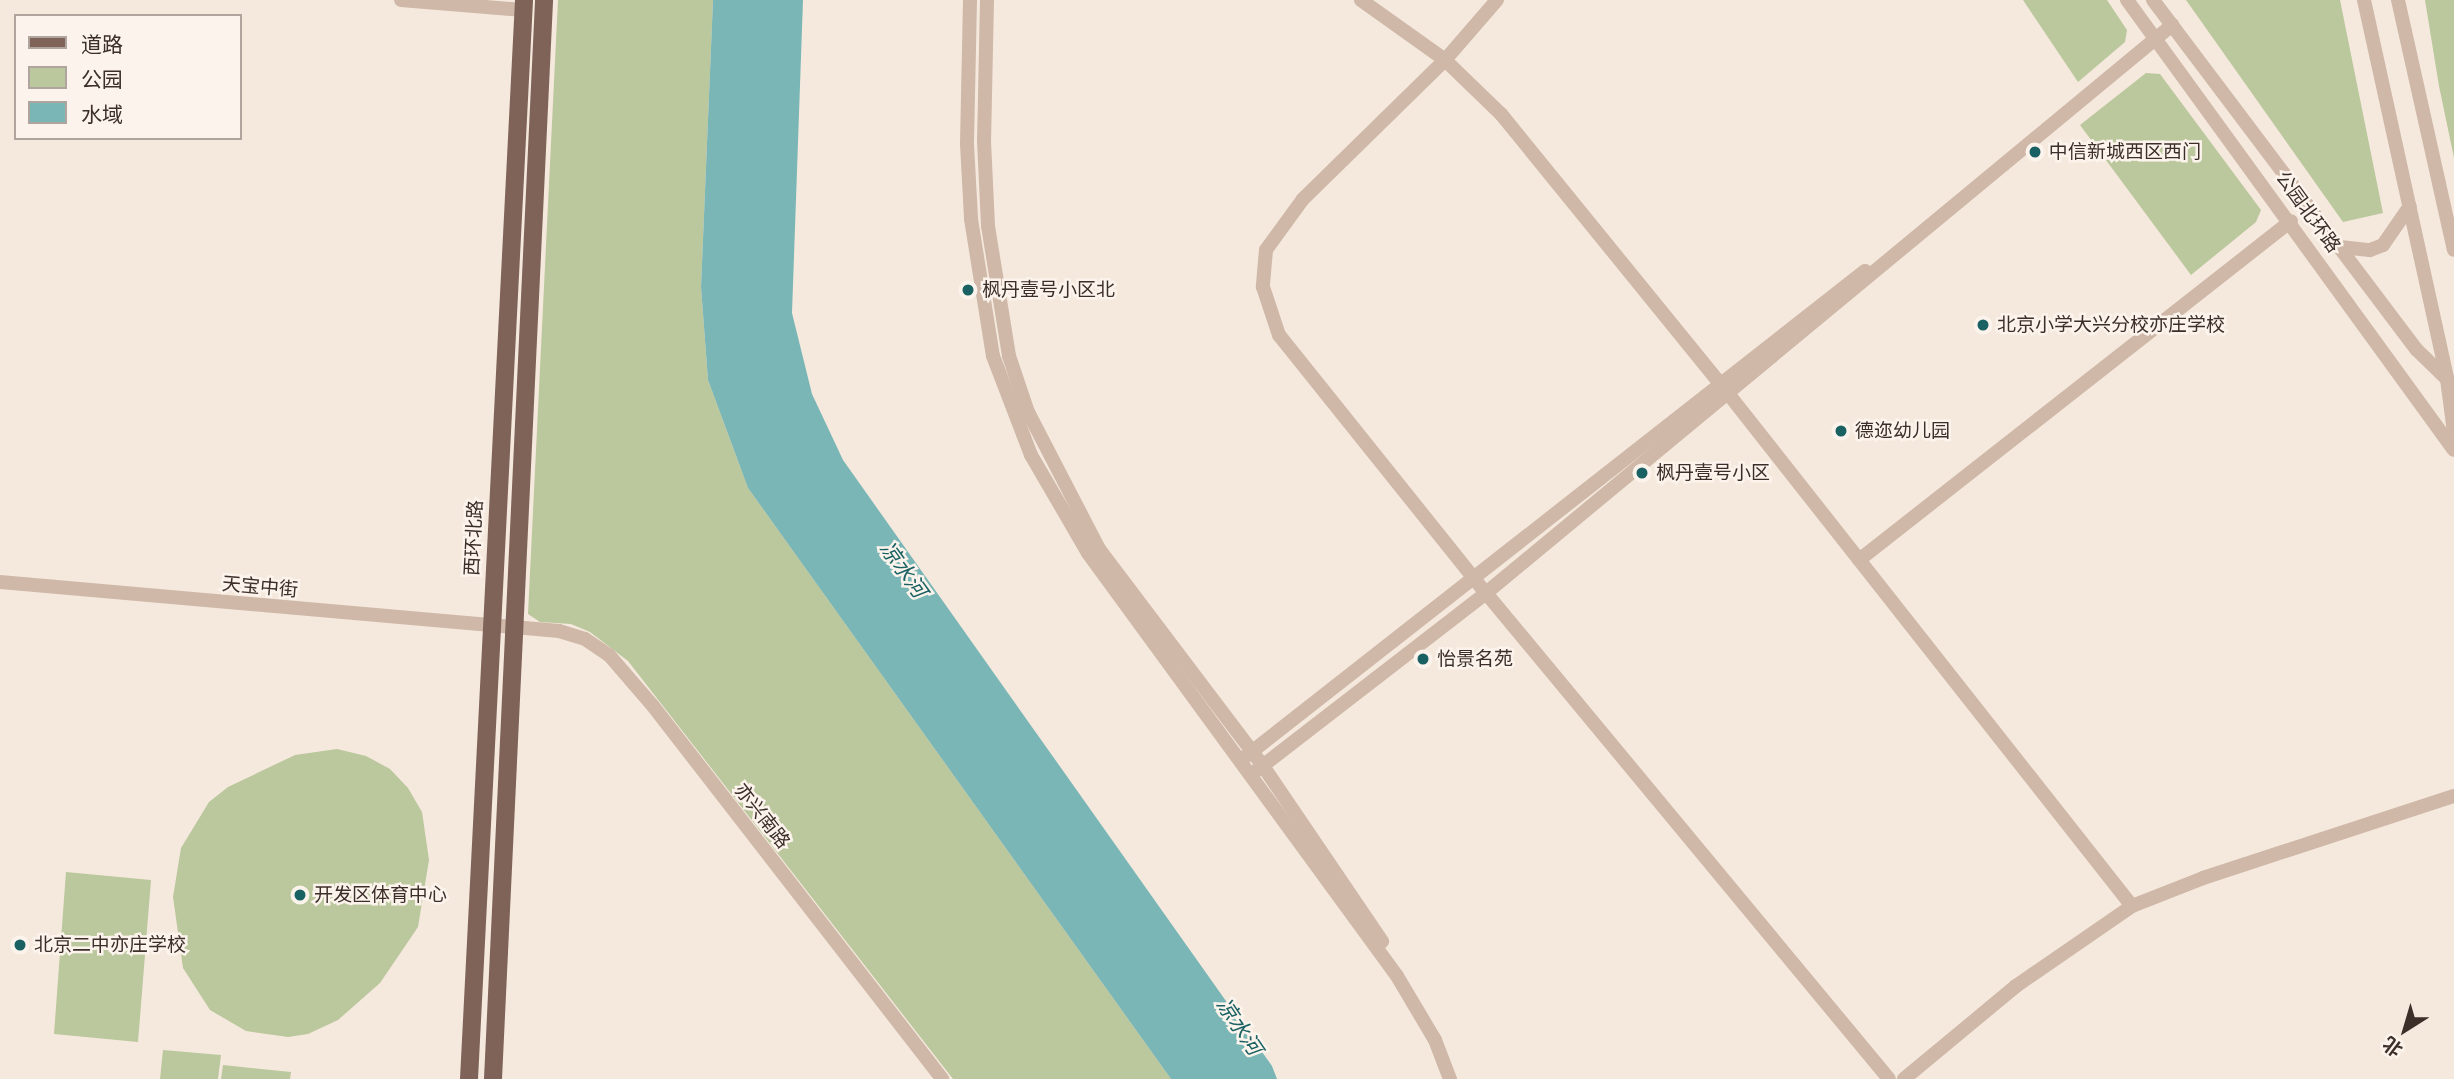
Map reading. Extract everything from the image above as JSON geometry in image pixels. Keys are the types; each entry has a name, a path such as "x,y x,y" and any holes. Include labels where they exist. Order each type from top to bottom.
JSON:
{"main road":[{"path":"493,1079 517,630 544,0"},
{"name":"西环北路","path":"469,1079 490,627 524,5"}],"street":[{"path":"401,0 524,5"},
{"path":"970,0 971,219 984,313 1008,401 1031,456 1087,553 1346,884 1433,1022 1461,1079"},
{"path":"987,0 984,141 988,226 1009,356 1028,412 1099,549 1245,757"},
{"path":"1361,0 1445,60 1501,114 1724,388 2132,906"},
{"path":"1497,0 1445,60 1303,199 1266,250 1263,287 1279,335 1486,593 1889,1079"},
{"name":"公园北环路","path":"2127,0 2291,221 2454,450"},
{"name":"公园北环路","path":"2154,0 2417,349 2451,382"},
{"path":"2364,0 2410,206 2435,337 2451,382 2454,432"},
{"path":"2398,0 2454,250"},
{"path":"1257,770 1486,593 1724,388 1880,259 1893,255 2172,25"},
{"path":"2340,247 2371,250 2384,245 2410,206"},
{"path":"1860,560 2291,221"},
{"path":"1245,757 1724,388"},
{"name":"天宝中街","path":"0,582 517,630"},
{"name":"亦兴南路","path":"517,630 559,631 585,639 609,654 942,1079"},
{"path":"1257,770 1397,976 1435,1040 1450,1079"},
{"path":"1904,1079 2017,986 2132,906 2203,878 2454,796"}],"green space":[{"path":"558,0 713,0 701,287 708,380 748,488 1171,1079 953,1079 628,661 590,632 571,624 540,622 528,614"},
{"path":"2023,0 2107,0 2127,30 2125,42 2078,82"},
{"path":"2186,0 2340,0 2383,213 2343,222"},
{"path":"2425,0 2454,0 2454,158 2439,86"},
{"path":"2146,73 2160,74 2261,210 2256,222 2191,275 2080,125"},
{"name":"开发区体育中心","path":"337,749 366,756 390,769 408,788 422,812 429,860 418,927 380,983 338,1020 308,1034 288,1037 246,1031 210,1010 183,968 173,897 181,848 209,802 228,787 295,755"},
{"path":"66,872 151,880 138,1042 54,1034"},
{"path":"163,1050 221,1055 218,1079 160,1079"},
{"path":"223,1065 291,1072 290,1079 221,1079"}],"water":[{"name":"凉水河","path":"713,0 803,0 792,313 812,394 843,460 1272,1066 1277,1079 1171,1079 748,488 708,380 701,287"}],"place":[{"name":"中信新城西区西门","path":"2035,152"},
{"name":"枫丹壹号小区北","path":"968,290"},
{"name":"北京小学大兴分校亦庄学校","path":"1983,325"},
{"name":"德迩幼儿园","path":"1841,431"},
{"name":"枫丹壹号小区","path":"1642,473"},
{"name":"怡景名苑","path":"1423,659"},
{"name":"开发区体育中心","path":"300,895"},
{"name":"北京二中亦庄学校","path":"20,945"}]}
